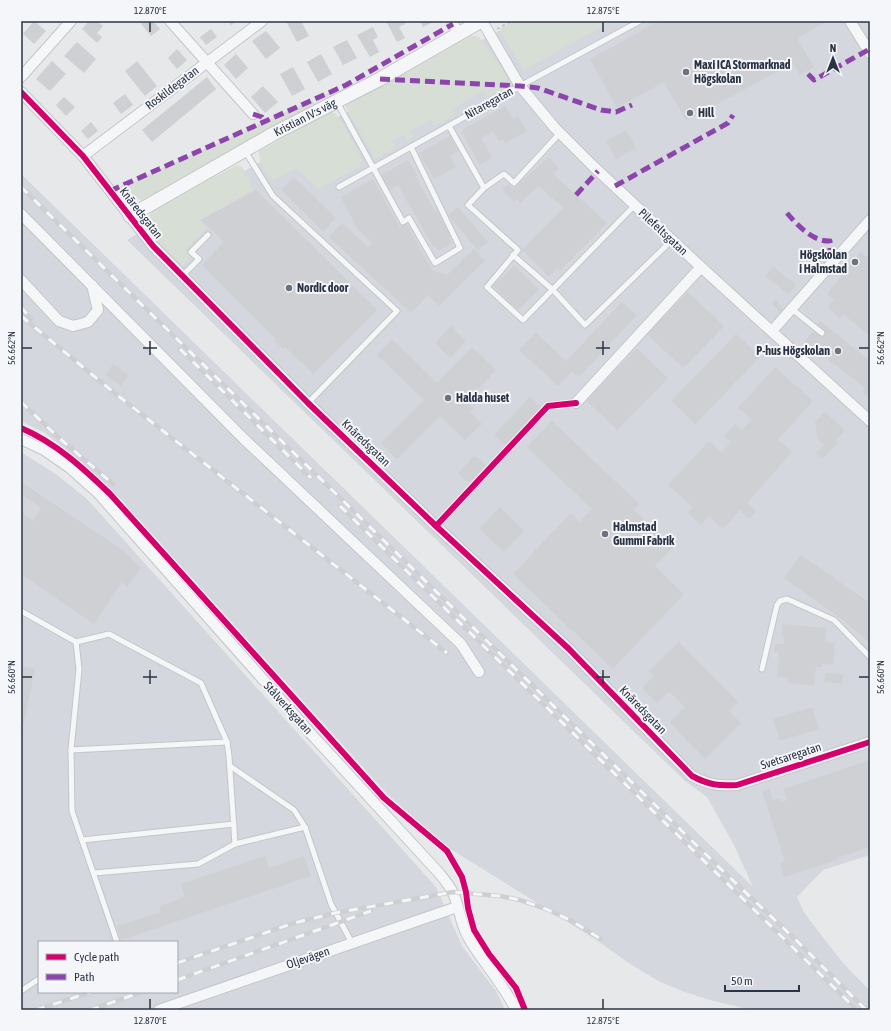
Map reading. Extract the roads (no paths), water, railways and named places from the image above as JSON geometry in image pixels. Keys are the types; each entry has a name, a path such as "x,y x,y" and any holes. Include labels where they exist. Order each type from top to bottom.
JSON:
{"street":[{"path":"21,77 71,21"},
{"path":"170,21 253,114"},
{"name":"Roskildegatan","path":"83,156 262,21"},
{"path":"452,21 458,34"},
{"name":"Kristian IV:s väg","path":"130,216 274,134 337,102 481,21"},
{"name":"Pilefeltsgatan","path":"481,21 520,86 560,133 701,267 870,421"},
{"path":"850,21 870,53"},
{"name":"Knäredsgatan","path":"21,92 83,156 153,246 308,403 442,531 569,649 692,776 718,786"},
{"path":"21,214 244,439 461,644 479,672"},
{"path":"772,331 870,220"},
{"path":"576,403 701,267"},
{"path":"21,280 59,321 73,326 88,322 98,310 92,285"},
{"name":"Stålverksgatan","path":"21,439 44,450 70,468 98,492 313,736 439,873 453,892 461,921 468,936 482,959 504,988 516,1010"},
{"name":"Svetsaregatan","path":"718,786 737,785 870,742"},
{"name":"Oljevägen","path":"159,1010 458,907"}],"lane":[{"name":"Nitaregatan","path":"340,187 520,86 640,21"},
{"path":"337,102 403,222 409,218 434,263 460,248 411,147"},
{"path":"450,126 484,188"},
{"path":"560,133 514,182 504,174 484,188 468,205 518,250 487,287 523,320 635,205"},
{"path":"245,151 273,196 397,311 308,403"},
{"path":"182,276 199,259 191,252 208,235"},
{"path":"513,255 553,290 585,325 672,240"},
{"path":"792,309 822,334"},
{"path":"762,668 776,605 780,600 787,599 834,620 870,657"},
{"path":"21,611 76,642 109,634 202,683 226,742 230,766 235,844"},
{"path":"76,642 79,668 71,750 72,812 117,941"},
{"path":"71,750 226,742"},
{"path":"230,766 294,810 305,827 331,904 352,943"},
{"path":"82,840 234,824"},
{"path":"94,873 198,864 235,844 305,827"},
{"path":"21,991 38,980"}],"railway":[{"path":"21,187 723,871 797,941 866,1010"},
{"path":"21,307 31,319"},
{"path":"21,316 112,391 447,653"},
{"path":"180,349 311,478"},
{"path":"21,402 58,437 113,484"},
{"path":"340,506 857,1010"},
{"path":"178,963 294,923 335,913 453,892 500,896 520,900 546,909 570,920 601,939"},
{"path":"178,980 371,911"},
{"path":"36,1010 88,993"},
{"path":"90,1010 139,993"}],"place":[{"name":"Maxi ICA Stormarknad Högskolan","path":"686,72"},
{"name":"Hill","path":"690,113"},
{"name":"Högskolan i Halmstad","path":"855,262"},
{"name":"Nordic door","path":"289,288"},
{"name":"P-hus Högskolan","path":"838,351"},
{"name":"Halda huset","path":"448,398"},
{"name":"Halmstad Gummi Fabrik","path":"605,534"}]}
